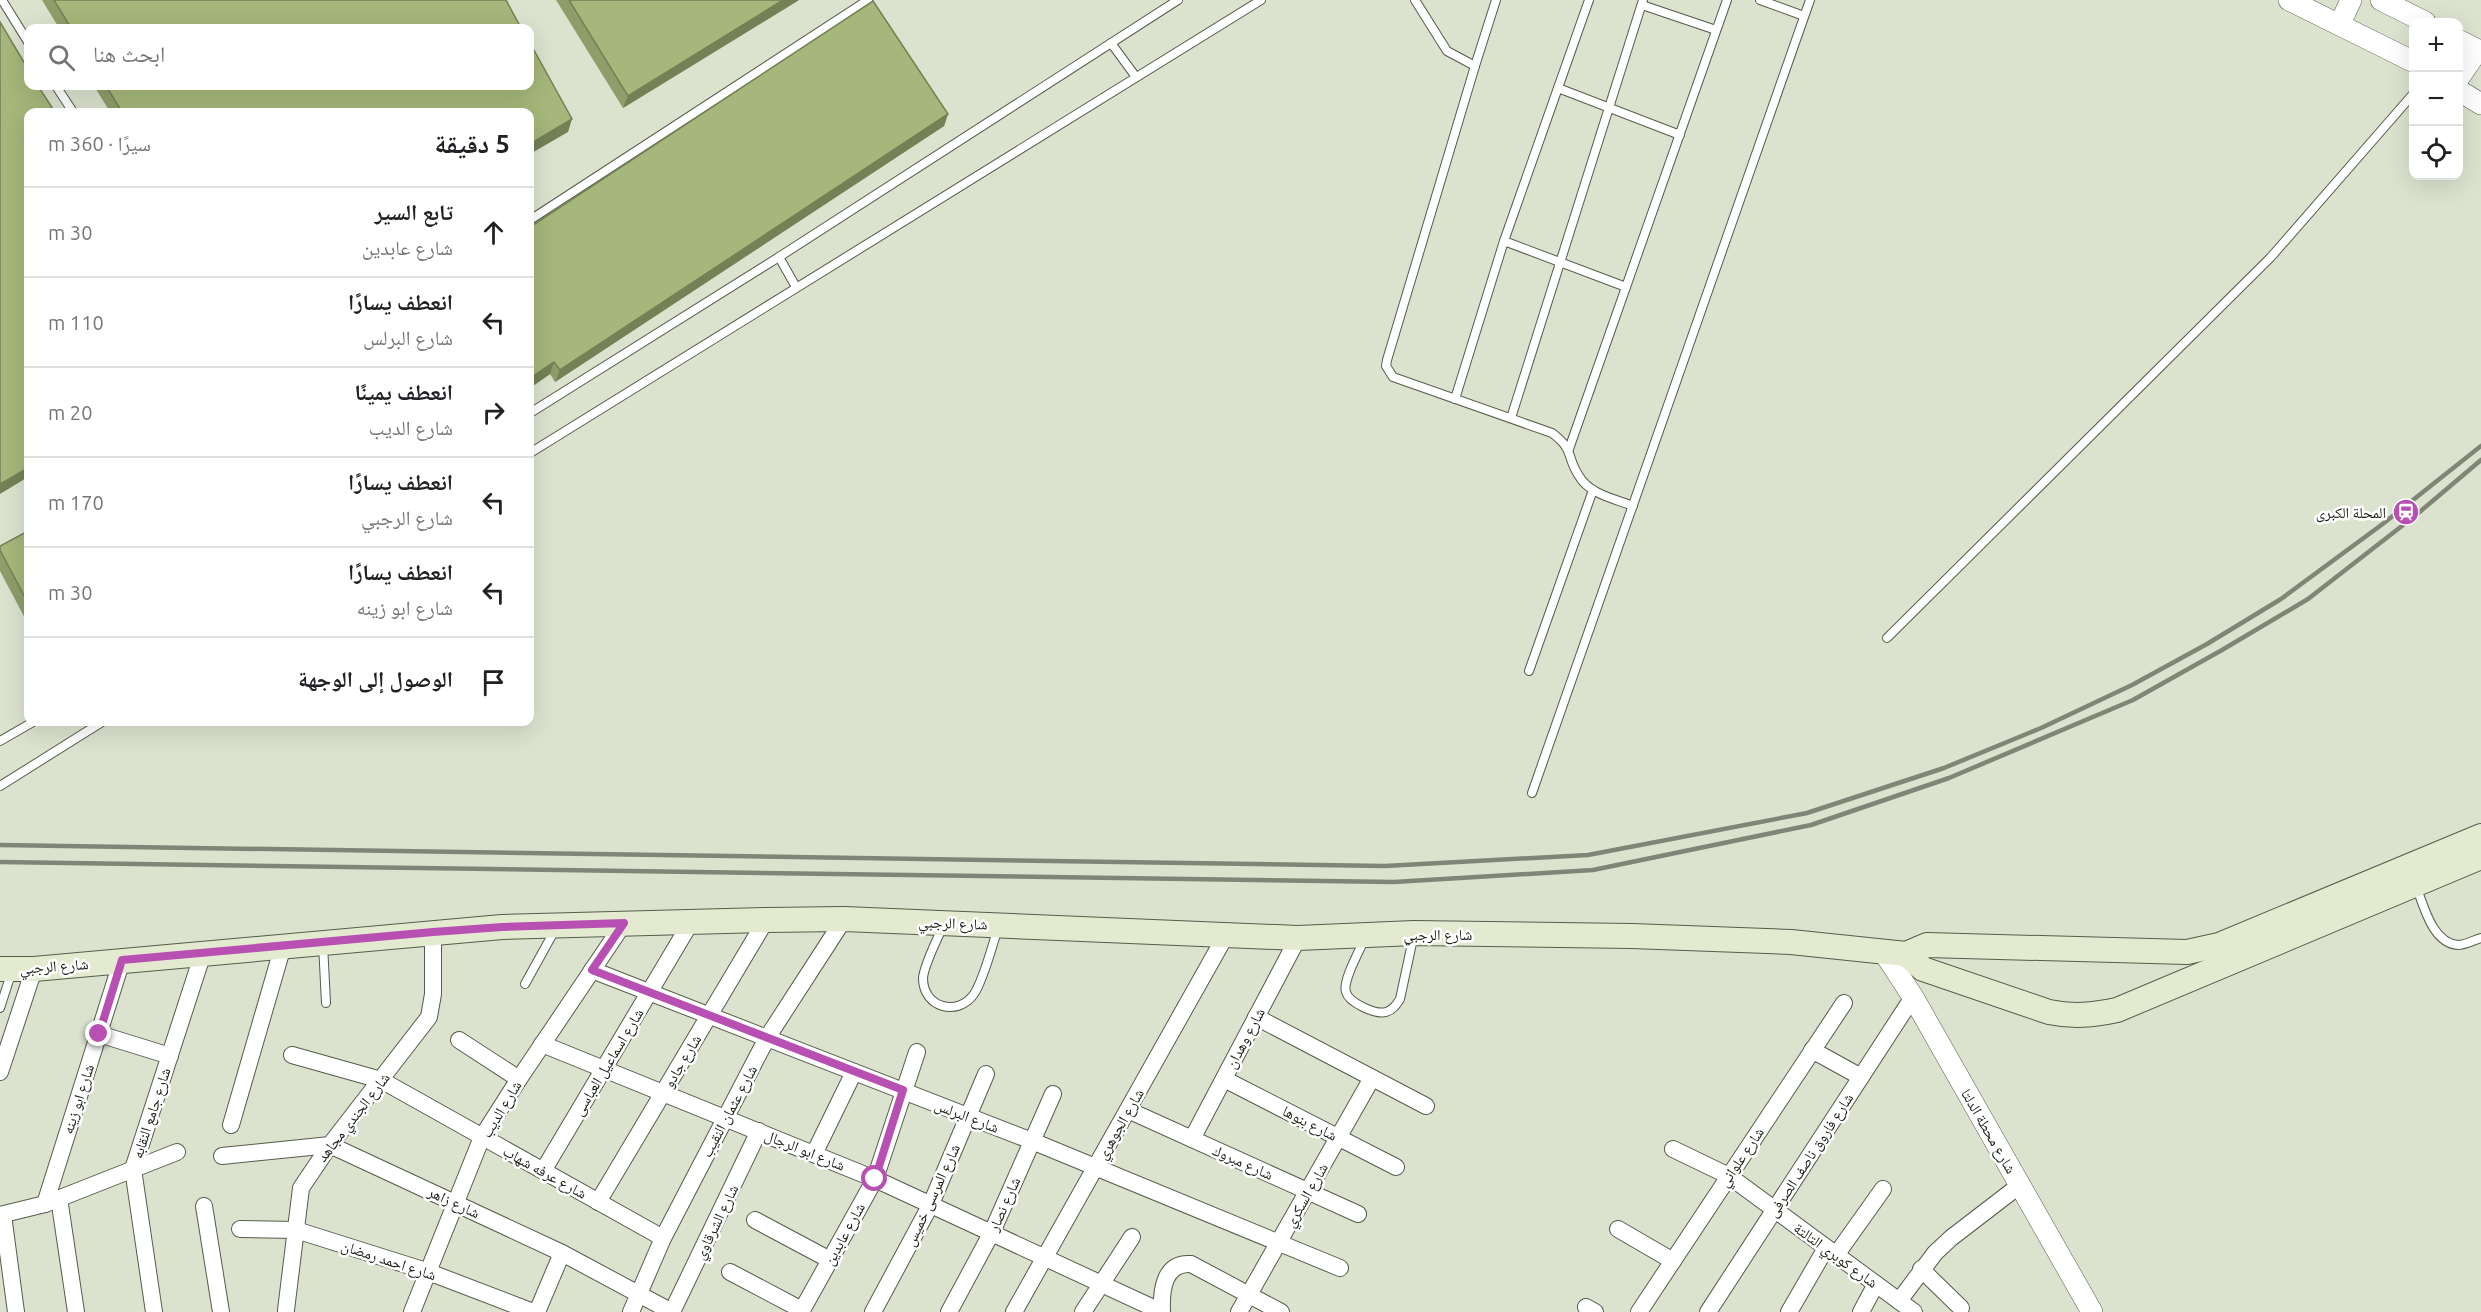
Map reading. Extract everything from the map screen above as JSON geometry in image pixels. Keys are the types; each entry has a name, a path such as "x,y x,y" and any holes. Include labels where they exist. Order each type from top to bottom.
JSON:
{"main road":[{"path":"1894,953 1927,945 2187,952 2219,945 2481,836"},
{"path":"1894,953 1923,969 2049,1012 2070,1017 2117,1010 2481,857"},
{"name":"شارع الرجبي","path":"16,969 433,932 558,925 844,919 1298,938 1414,933 1632,936 1791,942 1894,953"},
{"path":"2185,982 2187,952"}],"street":[{"path":"2289,0 2409,59"},
{"path":"2340,24 2352,0"},
{"path":"2381,0 2417,18"},
{"path":"2463,42 2480,49 2463,72"},
{"path":"2463,93 2481,104"},
{"name":"شارع عثمان النقيب","path":"631,1312 663,1238 767,1038 844,919"},
{"name":"شارع جادو","path":"598,1202 766,920"},
{"name":"شارع اسماعيل العباسى","path":"543,1171 692,922"},
{"name":"شارع الديب","path":"412,1312 426,1271 482,1137 624,923"},
{"name":"شارع الجندي مجاهد","path":"284,1312 301,1188 330,1145 429,1017 433,994 433,932"},
{"name":"شارع الجوهري","path":"1014,1312 1226,935"},
{"name":"شارع وهدان","path":"1192,1139 1298,938"},
{"path":"231,1125 283,946"},
{"name":"شارع جامع النقابه","path":"154,1312 133,1169 203,953"},
{"name":"شارع محطة الدلتا","path":"1894,953 1913,997 2092,1312"},
{"name":"شارع ابو زينه","path":"52,1201 122,960"},
{"path":"0,1072 16,969"},
{"name":"شارع البرلس","path":"592,970 1032,1141 1340,1268"},
{"name":"شارع فاروق ناصف الصرفى","path":"1708,1312 1913,997"},
{"name":"شارع علواني","path":"1639,1312 1844,1003"},
{"path":"1256,1017 1426,1106"},
{"path":"99,1034 170,1056"},
{"path":"459,1040 519,1079"},
{"name":"شارع ابو الرجال","path":"542,1044 875,1179 1162,1312"},
{"path":"1812,1050 1861,1077"},
{"name":"شارع عابدين","path":"801,1311 875,1179 917,1052"},
{"name":"شارع عرفه شهاب","path":"292,1055 381,1080 663,1238"},
{"path":"814,1154 854,1072"},
{"name":"شارع المرسى خميس","path":"873,1312 931,1204 986,1074"},
{"name":"شارع السكري","path":"1239,1312 1372,1078"},
{"name":"شارع بنوها","path":"1224,1079 1396,1167"},
{"name":"شارع نصار","path":"949,1312 992,1232 1053,1094"},
{"name":"شارع مبروك","path":"1128,1110 1358,1214"},
{"name":"شارع الشرقاوي","path":"672,1312 759,1131"},
{"path":"222,1156 330,1145"},
{"name":"شارع زاهر","path":"330,1145 562,1253 672,1312"},
{"name":"شارع كوبري التالتة","path":"1673,1149 1729,1176 1914,1312"},
{"path":"16,1312 2,1215 52,1201 177,1152"},
{"path":"1899,1301 1921,1269 1951,1238 2019,1185"},
{"path":"1789,1312 1831,1251 1883,1189"},
{"path":"52,1201 76,1312"},
{"path":"204,1206 221,1312"},
{"path":"755,1220 830,1260"},
{"name":"شارع احمد رمضان","path":"240,1229 296,1230 426,1271 535,1312"},
{"path":"1618,1229 1673,1260"},
{"path":"1083,1312 1132,1237"},
{"path":"535,1312 562,1253"},
{"path":"1162,1312 1162,1287 1173,1268 1182,1264 1191,1264 1281,1312"},
{"path":"1921,1269 1961,1308"},
{"path":"730,1272 801,1311"},
{"path":"1861,1312 1876,1284"}],"lane":[{"path":"2,0 24,36"},
{"path":"534,217 868,0"},
{"path":"534,410 779,257 1178,0"},
{"path":"534,451 1136,77 1250,3 1261,0"},
{"path":"1415,0 1447,51 1475,66"},
{"path":"1496,0 1386,366 1393,377 1552,433 1569,449 1577,474 1593,490 1633,506"},
{"path":"1455,399 1504,241 1589,0"},
{"path":"1569,449 1727,0"},
{"path":"1760,0 1804,16"},
{"path":"1532,794 1810,0"},
{"path":"1511,418 1642,2 1716,30"},
{"path":"1111,43 1136,77"},
{"path":"1558,88 1680,135"},
{"path":"59,90 70,108"},
{"path":"1887,638 2271,257 2409,99"},
{"path":"1504,241 1626,287"},
{"path":"779,257 796,287"},
{"path":"1529,670 1593,490"},
{"path":"0,741 26,726"},
{"path":"0,786 96,726"},
{"path":"2415,885 2436,933 2446,942 2460,945 2481,938"},
{"path":"944,923 923,976 925,992 935,1004 950,1008 965,1004 975,993 999,925"},
{"path":"525,984 558,925"},
{"path":"1366,935 1345,983 1346,992 1350,999 1376,1012 1386,1012 1395,1008 1400,999 1414,933"},
{"path":"323,942 326,1003"},
{"path":"0,1008 16,969"}],"building":[{"path":"54,0 506,0 519,24 69,24"},
{"path":"569,0 783,0 628,96"},
{"path":"873,1 948,114 560,370 554,362 534,375 534,224"},
{"path":"0,22 24,62 24,90 41,90 52,108 24,108 24,470 0,484"},
{"path":"534,50 572,119 534,142 534,108 120,108 108,90 534,90"},
{"path":"24,533 24,595 0,550 0,546"}],"railway":[{"path":"0,845 1385,866 1588,855 1807,813 1944,768 2041,728 2132,685 2207,644 2281,599 2384,523 2481,446"},
{"path":"0,862 1394,882 1593,870 1811,825 1949,778 2133,700 2308,599 2416,515 2481,460"}],"place":[{"name":"المحلة الكبرى","path":"2406,512"}],"route":[{"path":"99,1034 122,960 433,932 624,923 592,970 903,1090 875,1179"}]}
